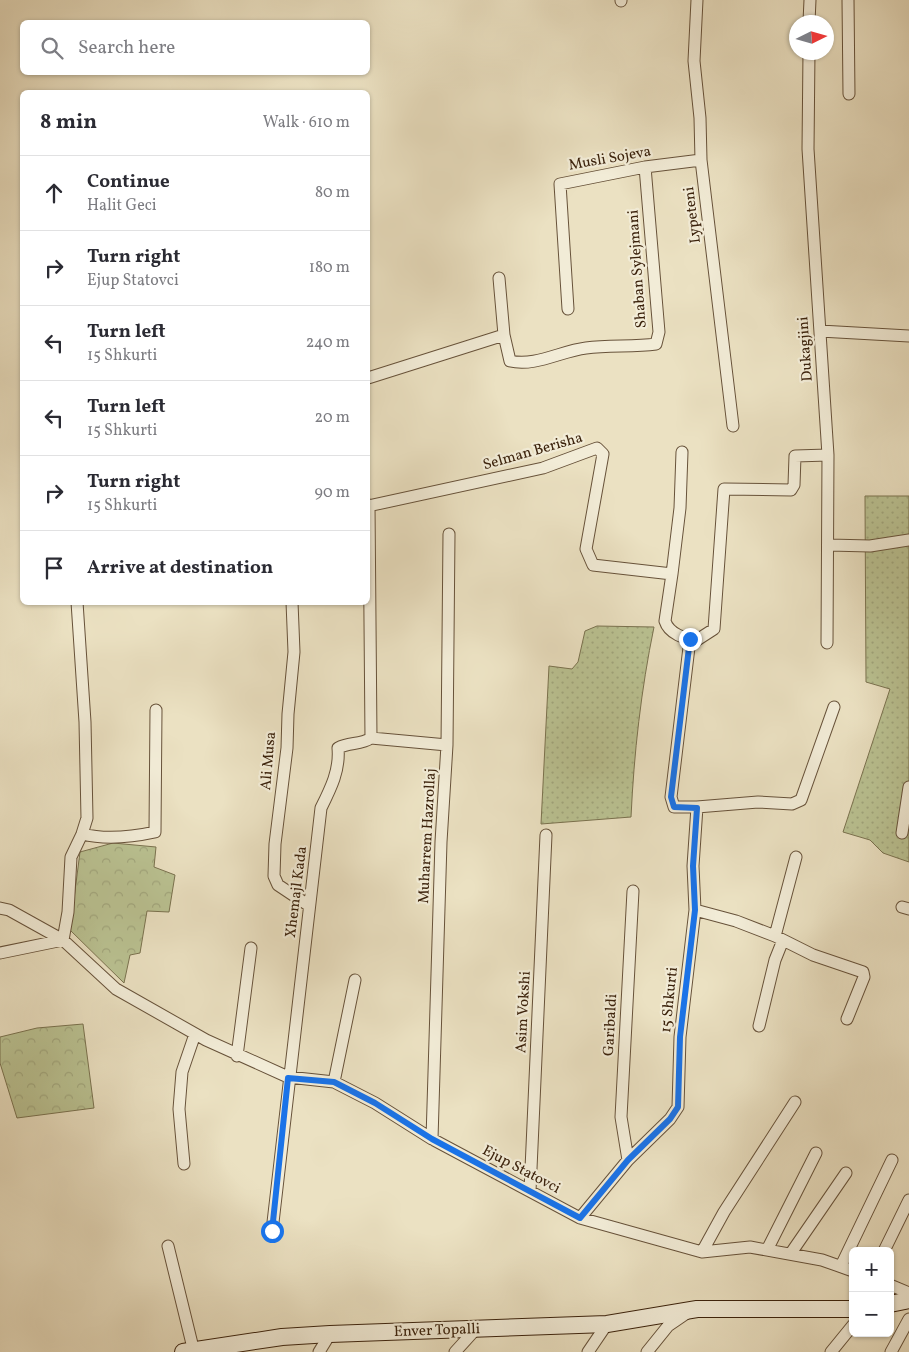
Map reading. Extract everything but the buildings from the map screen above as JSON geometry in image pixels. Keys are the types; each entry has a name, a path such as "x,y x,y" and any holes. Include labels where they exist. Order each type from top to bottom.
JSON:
{"main road":[{"path":"894,1303 909,1300"},
{"name":"Enver Topalli","path":"183,1352 194,1352 282,1337 608,1324 690,1310 849,1309"}],"street":[{"name":"Lypeteni","path":"697,0 694,61 700,118 701,160 734,426"},
{"path":"809,15 810,0"},
{"path":"848,0 849,94"},
{"name":"Dukagjini","path":"809,60 808,148 828,455 828,643"},
{"name":"Musli Sojeva","path":"568,309 560,184 645,167 701,160"},
{"name":"Shaban Sylejmani","path":"498,278 504,336 510,361 529,362 586,348 634,347 656,344 659,332 645,167"},
{"path":"820,331 909,336"},
{"path":"370,377 504,336"},
{"name":"Selman Berisha","path":"370,505 543,468 597,448 603,454 586,549 593,565 672,574"},
{"path":"682,452 680,508 665,621 670,631 697,640 714,629 724,489 791,490 794,485 795,456 828,455"},
{"name":"Muharrem Hazrollaj","path":"432,1139 441,842 447,745 449,534"},
{"path":"829,545 870,546 909,540"},
{"path":"0,953 63,940 68,912 71,857 87,818 87,776 76,605"},
{"name":"Ali Musa","path":"292,605 294,652 287,748 275,844 274,876 278,885 308,905"},
{"path":"369,605 371,738"},
{"path":"690,639 671,797 674,807 697,808 758,802 792,804 802,800 834,708"},
{"path":"82,834 94,837 133,836 156,832 156,710"},
{"name":"Xhemajl Kada","path":"272,1231 288,1078 305,954 308,905 321,808 332,787 339,766 338,748 346,744 364,743 371,738 447,745"},
{"path":"902,832 909,787"},
{"name":"15 Shkurti","path":"580,1218 628,1160 670,1119 678,1107 680,1037 695,910 693,866 697,808"},
{"name":"Asim Vokshi","path":"530,1191 546,835"},
{"path":"759,1026 775,960 796,857"},
{"name":"Garibaldi","path":"628,1160 621,1117 633,891"},
{"name":"Ejup Statovci","path":"0,908 9,910 63,940 116,989 195,1034 237,1056 288,1078 334,1082 375,1103 432,1139 580,1218 702,1252 750,1247 791,1253 841,1266 849,1270"},
{"path":"695,910 736,921 779,938 812,955 863,972 864,978 848,1019"},
{"path":"237,1056 251,948"},
{"path":"334,1082 355,980"},
{"path":"184,1164 179,1109 182,1072 195,1034"},
{"path":"702,1252 724,1212 795,1102"},
{"path":"767,1250 816,1153"},
{"path":"841,1266 892,1160"},
{"path":"791,1253 846,1173"},
{"path":"886,1247 909,1200"},
{"path":"168,1246 194,1352"},
{"path":"894,1287 909,1293"},
{"path":"647,1352 668,1326 690,1310"},
{"path":"891,1352 909,1320"},
{"path":"588,1352 608,1324"},
{"path":"455,1352 475,1330"},
{"path":"831,1352 849,1330"},
{"path":"320,1352 330,1334"}],"green space":[{"path":"865,496 909,496 909,862 883,853 870,840 843,832 890,689 866,682"},
{"path":"597,626 654,627 645,674 639,722 631,817 541,824 549,666 572,669 578,662 585,631"},
{"path":"113,843 156,847 154,867 175,875 169,912 147,911 140,953 130,955 124,983 70,930 80,852"},
{"path":"83,1024 94,1108 17,1118 0,1063 0,1037 37,1028"}],"route":[{"path":"272,1231 288,1078 334,1082 375,1103 432,1139 580,1218 628,1160 670,1119 678,1107 680,1037 695,910 693,866 697,808 674,807 671,803 690,639"}]}
